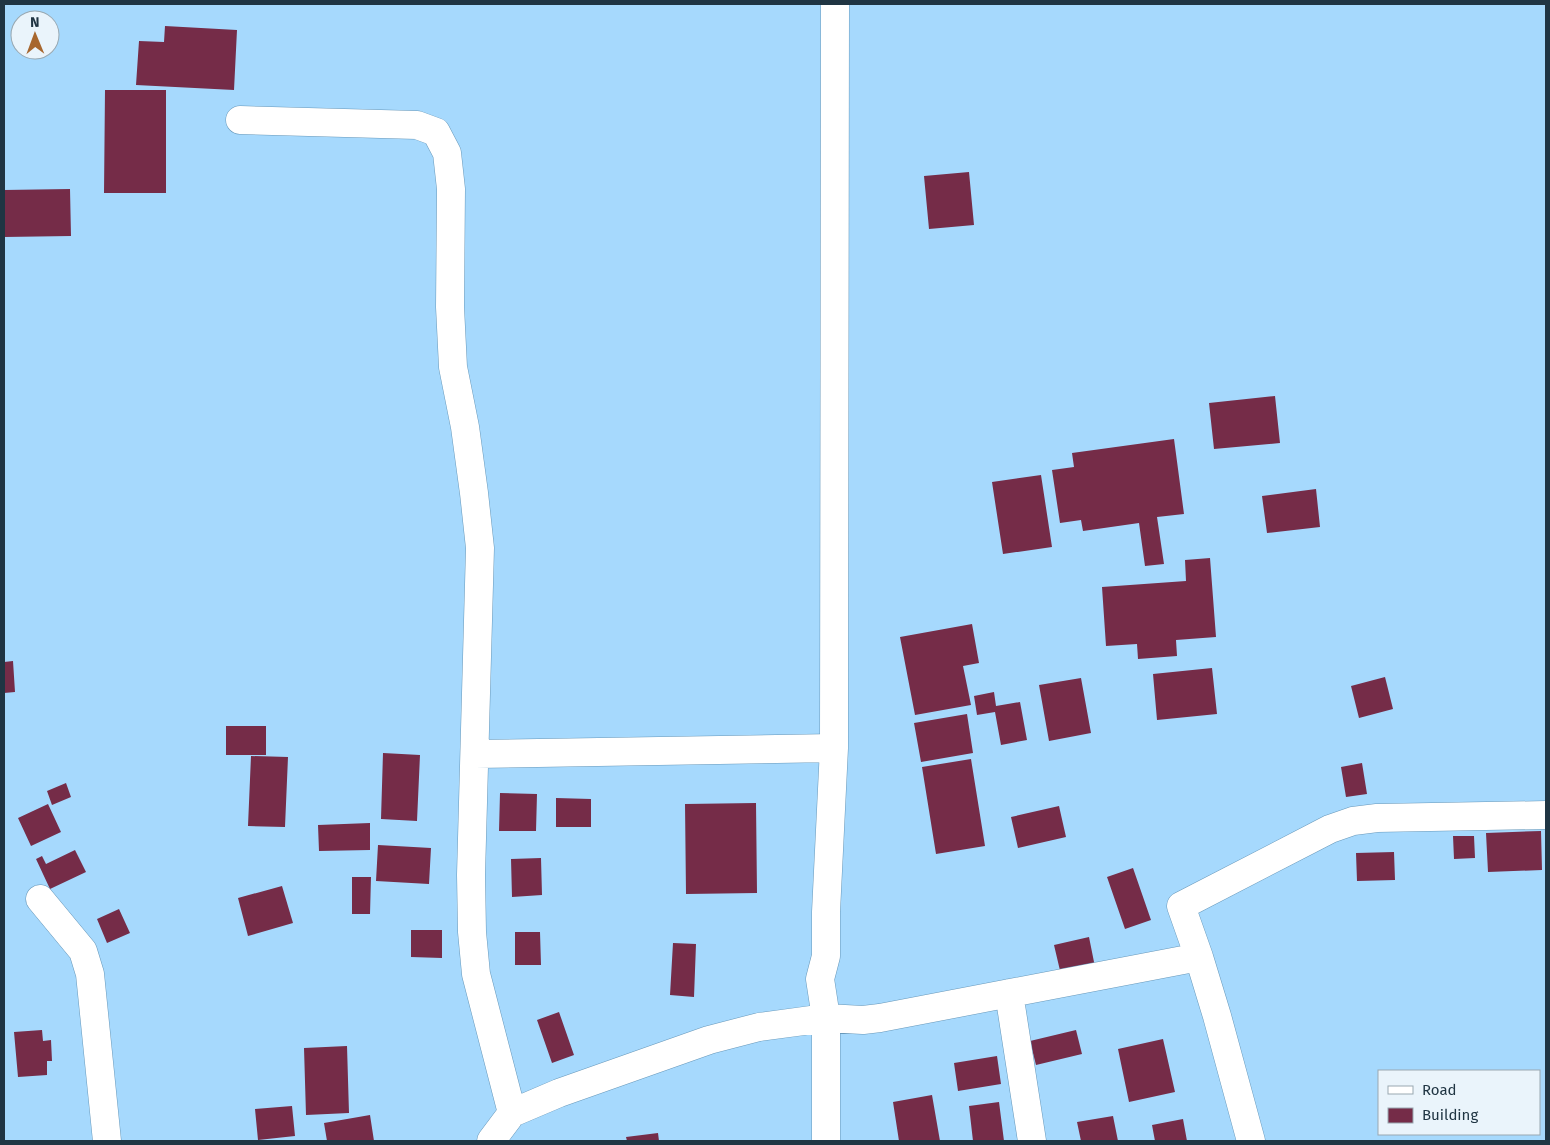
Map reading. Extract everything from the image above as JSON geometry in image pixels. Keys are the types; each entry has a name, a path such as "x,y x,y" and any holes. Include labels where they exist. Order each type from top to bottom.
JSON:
{"street":[{"path":"826,1141 826,1018 820,979 826,956 826,912 834,748 835,4"},
{"path":"240,120 417,124 436,132 447,153 451,189 450,307 453,367 466,437 480,548 471,876 472,932 475,966 481,997 512,1113"},
{"path":"475,754 834,748"},
{"path":"1251,1141 1217,1016 1181,906 1330,829 1353,821 1377,818 1546,814"},
{"path":"40,899 83,951 90,974 107,1141"},
{"path":"491,1141 512,1113 709,1040 758,1027 826,1018 863,1020 880,1018 1199,957"},
{"path":"1009,993 1032,1141"}],"building":[{"path":"165,26 237,30 234,90 136,85 139,41 164,42"},
{"path":"105,90 166,90 166,193 104,193"},
{"path":"969,172 974,225 929,229 924,176"},
{"path":"70,189 71,236 4,237 4,190"},
{"path":"1275,396 1280,443 1214,449 1209,403"},
{"path":"1174,439 1184,514 1157,517 1164,564 1145,566 1139,523 1083,531 1081,520 1060,523 1052,470 1074,467 1072,453"},
{"path":"1041,475 1052,547 1003,554 992,482"},
{"path":"1316,489 1320,527 1267,533 1262,496"},
{"path":"1210,558 1216,637 1176,640 1177,656 1138,659 1137,644 1106,646 1102,587 1186,581 1185,560"},
{"path":"972,624 979,663 963,666 971,705 915,715 900,637"},
{"path":"13,661 15,692 4,693 4,662"},
{"path":"1212,668 1217,714 1157,720 1153,674"},
{"path":"1385,677 1393,709 1359,718 1351,686"},
{"path":"1081,678 1091,733 1049,741 1039,685"},
{"path":"994,692 996,706 1020,702 1027,740 1001,745 995,712 977,715 974,696"},
{"path":"967,714 973,753 921,762 914,723"},
{"path":"226,726 266,726 266,755 226,755"},
{"path":"383,753 420,755 417,821 381,819"},
{"path":"251,756 288,757 285,827 248,826"},
{"path":"971,759 985,846 936,854 922,767"},
{"path":"1362,763 1367,794 1346,797 1341,767"},
{"path":"66,783 71,797 52,805 47,791"},
{"path":"500,793 537,794 536,831 499,831"},
{"path":"556,798 591,799 591,827 556,827"},
{"path":"756,803 757,893 686,894 685,804"},
{"path":"48,804 61,832 31,846 18,818"},
{"path":"1059,806 1066,837 1018,848 1011,817"},
{"path":"370,823 370,850 319,851 318,825"},
{"path":"1541,831 1542,870 1488,872 1486,833"},
{"path":"1453,836 1474,836 1475,858 1454,859"},
{"path":"378,845 431,848 429,884 376,881"},
{"path":"75,850 86,872 50,889 36,859 42,856 46,864"},
{"path":"1394,852 1395,880 1357,881 1356,853"},
{"path":"541,858 542,895 512,897 511,859"},
{"path":"1133,868 1151,920 1125,929 1107,877"},
{"path":"352,877 371,877 370,914 352,914"},
{"path":"282,886 293,923 248,936 238,898"},
{"path":"119,909 130,933 107,943 97,919"},
{"path":"411,930 442,930 442,958 411,957"},
{"path":"515,932 540,932 541,965 515,965"},
{"path":"1089,937 1096,972 1062,979 1054,945"},
{"path":"673,943 696,944 694,997 670,995"},
{"path":"559,1012 574,1055 552,1063 537,1020"},
{"path":"42,1030 43,1041 51,1040 52,1061 47,1061 47,1075 18,1077 14,1032"},
{"path":"1076,1030 1082,1054 1036,1065 1030,1041"},
{"path":"1163,1039 1175,1092 1129,1102 1118,1049"},
{"path":"347,1046 349,1113 306,1115 304,1048"},
{"path":"997,1056 1001,1084 958,1091 954,1063"},
{"path":"932,1095 940,1141 899,1141 893,1102"},
{"path":"999,1102 1004,1141 973,1141 969,1106"},
{"path":"292,1106 295,1136 258,1140 255,1109"},
{"path":"370,1115 374,1141 327,1141 324,1123"},
{"path":"1113,1116 1118,1141 1081,1141 1077,1122"},
{"path":"1183,1119 1187,1141 1155,1141 1152,1125"},
{"path":"658,1133 659,1141 627,1141 626,1137"}]}
